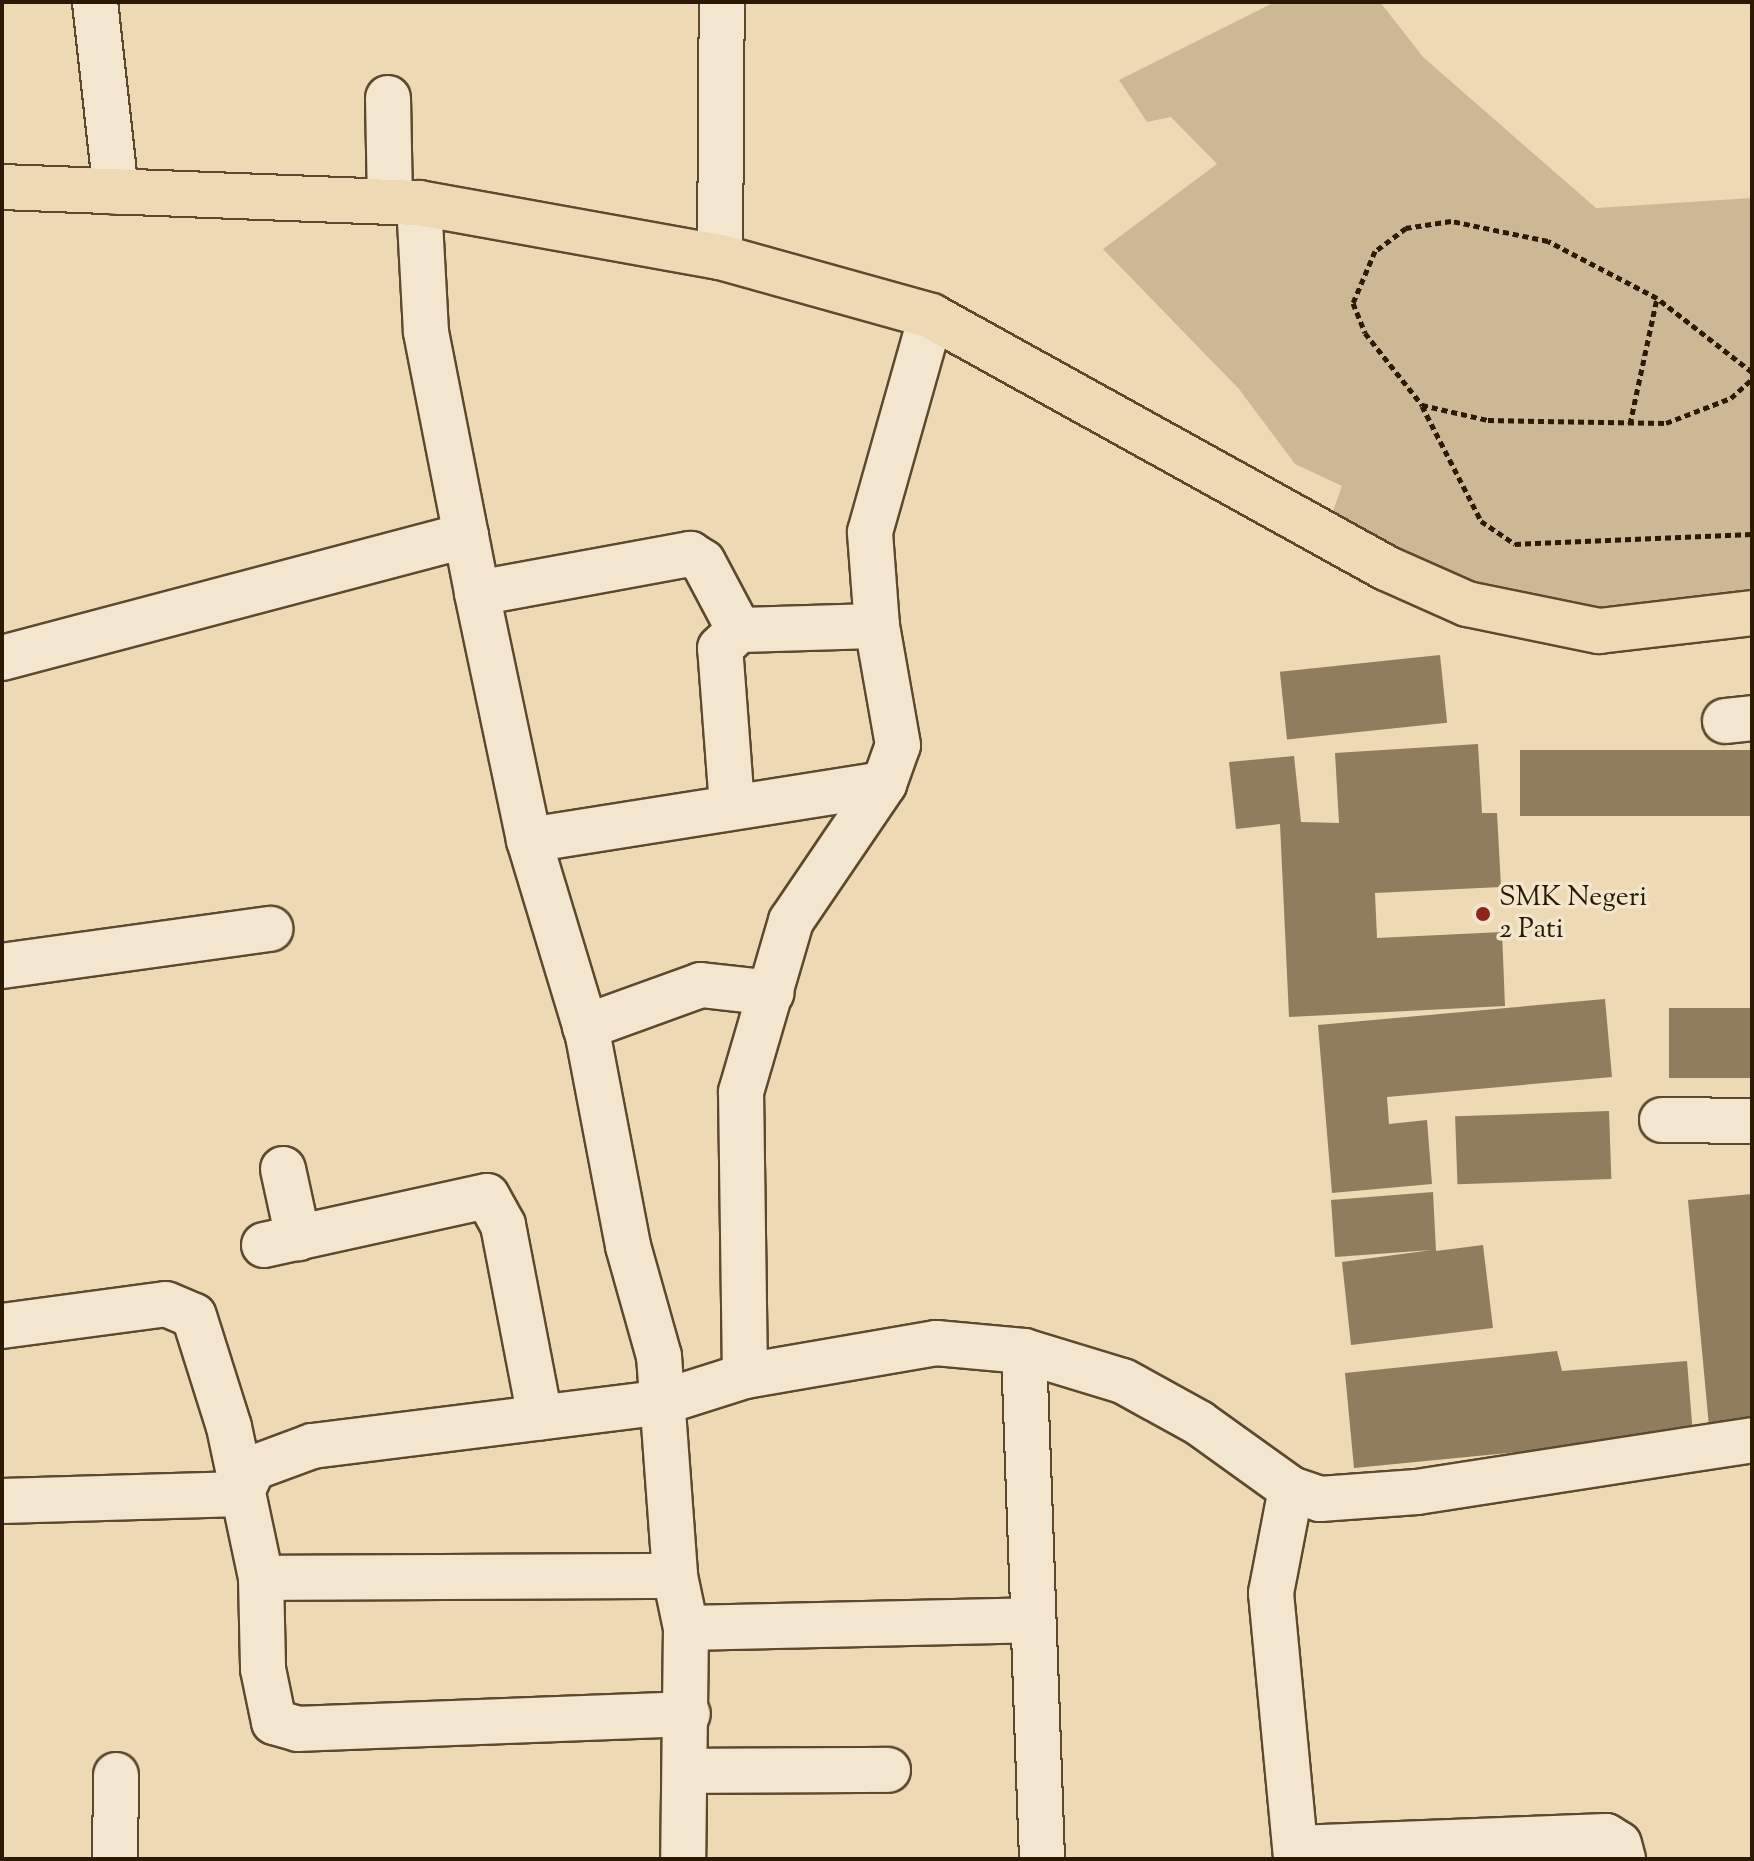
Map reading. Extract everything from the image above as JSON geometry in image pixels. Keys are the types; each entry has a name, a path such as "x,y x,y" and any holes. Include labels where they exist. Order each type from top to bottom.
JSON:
{"main road":[{"path":"2,187 404,202 720,257 931,316 1444,596 1538,624 1599,631 1752,613"}],"street":[{"path":"95,2 116,192"},
{"path":"720,257 722,2"},
{"path":"388,98 426,332 529,840 585,1027 628,1246 659,1356 675,1576 686,1628 688,1714 683,1859"},
{"path":"745,1376 738,1113 791,921 884,784 900,726 877,626 869,557 874,511 931,316"},
{"path":"2,658 466,535"},
{"path":"477,593 690,554 703,562 739,630"},
{"path":"732,806 717,657 739,630 877,626"},
{"path":"529,840 884,784"},
{"path":"2,966 270,929"},
{"path":"585,1027 701,985 772,993"},
{"path":"1662,1120 1752,1121"},
{"path":"283,1169 281,1242 487,1196 503,1225 540,1417"},
{"path":"2,1326 183,1307 201,1328 261,1578 267,1711 284,1728 688,1714"},
{"path":"241,1494 253,1468 274,1454 663,1402 745,1376 936,1343 1024,1351 1159,1398 1291,1489 1345,1501 1752,1440"},
{"path":"1024,1351 1042,1859"},
{"path":"1291,1489 1271,1593 1296,1853 1606,1836 1619,1844 1623,1859"},
{"path":"2,1501 241,1494"},
{"path":"261,1578 675,1576"},
{"path":"686,1628 1032,1620"},
{"path":"686,1771 888,1770"},
{"path":"115,1859 116,1775"}],"path":[{"path":"1752,372 1657,298 1548,241 1451,221 1406,228 1375,251 1353,303 1373,345 1422,405 1481,521 1515,544 1752,534"},
{"path":"1630,424 1657,298"},
{"path":"1422,405 1488,420 1666,423 1731,398 1752,379"}],"shaded area":[{"path":"1275,2 1380,2 1423,57 1596,208 1752,198 1752,605 1595,623 1484,604 1329,522 1342,486 1295,464 1239,389 1103,249 1217,164 1171,117 1147,122 1119,80"}],"building":[{"path":"1440,655 1447,723 1287,739 1280,672"},
{"path":"1478,744 1482,813 1497,813 1501,887 1375,893 1377,938 1502,932 1505,1006 1289,1017 1280,824 1236,829 1229,762 1294,756 1301,822 1339,823 1335,753"},
{"path":"1520,750 1752,750 1752,816 1520,816"},
{"path":"1605,999 1612,1077 1387,1097 1389,1124 1427,1120 1432,1184 1332,1193 1318,1025"},
{"path":"1669,1008 1752,1008 1752,1078 1669,1078"},
{"path":"1609,1111 1611,1179 1457,1184 1455,1116"},
{"path":"1433,1192 1436,1251 1483,1245 1493,1328 1351,1345 1342,1262 1432,1250 1335,1257 1331,1200"},
{"path":"1752,1194 1752,1429 1710,1437 1688,1200"},
{"path":"1557,1351 1562,1371 1687,1361 1693,1435 1354,1468 1345,1373"}],"place":[{"name":"SMK Negeri 2 Pati","path":"1483,914"}]}
